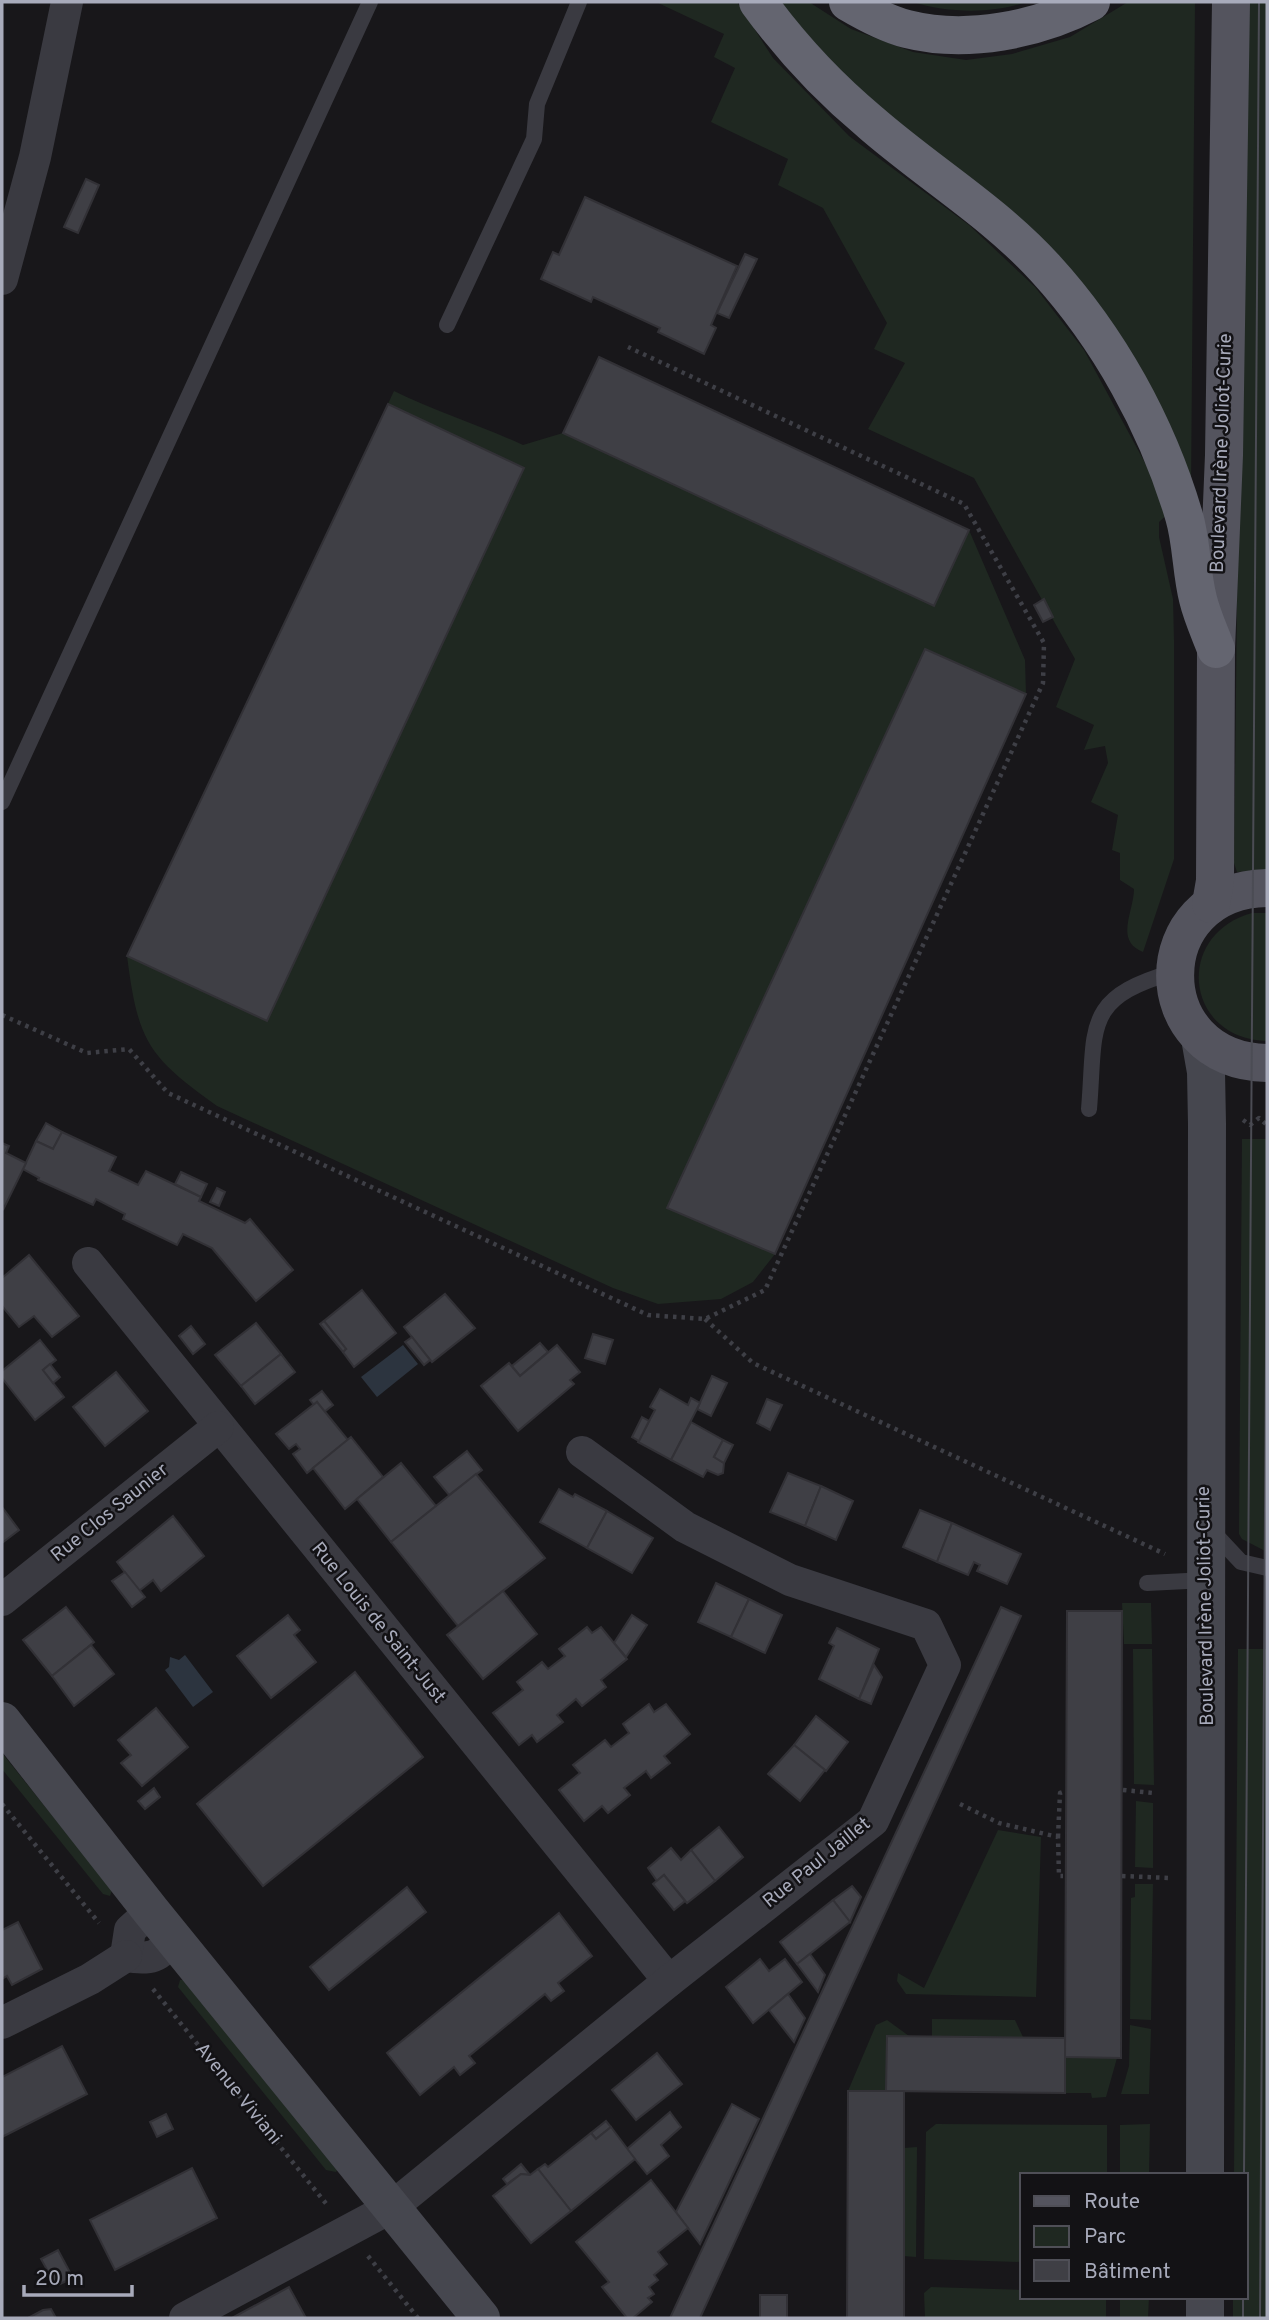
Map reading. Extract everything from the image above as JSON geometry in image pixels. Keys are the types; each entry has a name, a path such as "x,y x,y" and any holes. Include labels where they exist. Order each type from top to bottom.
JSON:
{"highway":[{"path":"758,2 811,66 870,122 990,214 1045,268 1095,330 1132,391 1167,465 1188,532 1198,600 1216,649"},
{"path":"848,2 906,29 963,36 1069,14 1091,2"}],"main road":[{"name":"Boulevard Irène Joliot-Curie","path":"1211,904 1215,881 1216,649 1224,455 1231,2"},
{"path":"1267,888 1230,894 1211,904 1192,922 1179,946 1174,972 1180,1007 1200,1038 1231,1058 1267,1063"},
{"name":"Boulevard Irène Joliot-Curie","path":"1200,1038 1206,1072 1207,1124 1204,1520 1207,1580 1205,2173"},
{"path":"2,1721 161,1924 481,2318"},
{"path":"1205,2299 1205,2318"}],"street":[{"path":"2,279 35,157 67,2"},
{"name":"Rue Louis de Saint-Just","path":"88,1263 218,1427 669,1980"},
{"name":"Rue Clos Saunier","path":"2,1600 218,1427"},
{"name":"Rue Paul Jaillet","path":"392,2207 669,1980 873,1821 945,1665 926,1625 790,1580 697,1533 582,1452"},
{"path":"2,2023 90,1979 126,1956 152,1958 160,1954 161,1924"},
{"path":"185,2318 392,2207"}],"lane":[{"path":"2,803 370,2"},
{"path":"447,325 534,139 537,104 579,2"},
{"path":"1089,1109 1097,1017 1109,1003 1128,990 1174,972"},
{"path":"1204,1520 1234,1556 1248,1564 1267,1568"},
{"path":"1147,1583 1207,1580"}],"path":[{"path":"2,1015 87,1054 129,1049 168,1093 648,1315 705,1319 765,1290 1044,682 1044,643 964,504 628,348"},
{"path":"705,1319 753,1363 1169,1555"},
{"path":"1123,1790 1153,1793"},
{"path":"1063,1876 1059,1875 1058,1837 1060,1793 1066,1791"},
{"name":"Avenue Viviani","path":"2,1804 418,2318"},
{"path":"960,1804 999,1823 1058,1837"},
{"path":"1122,1876 1170,1878"}],"green space":[{"path":"656,2 737,2 773,58 849,136 969,225 1035,287 1084,350 1171,511 1159,522 1159,537 1173,599 1174,859 1143,952 1134,947 1127,933 1134,889 1120,880 1120,853 1112,850 1118,815 1091,802 1108,763 1105,746 1084,750 1094,725 1056,707 1075,659 974,478 868,429 905,363 874,349 887,323 823,208 778,185 788,159 711,122 735,68 714,57 724,34"},
{"path":"777,2 809,2 851,29 913,52 966,60 1012,54 1070,37 1128,2 1195,2 1191,492 1144,385 892,126"},
{"path":"913,2 1026,2 999,9 970,11"},
{"path":"1244,2 1267,2 1267,870 1237,872 1234,863"},
{"path":"599,357 969,530 1025,660 1026,694 775,1254 753,1282 721,1299 658,1304 613,1288 217,1106 175,1073 150,1044 136,1008 127,956 394,391 523,445 563,433"},
{"path":"1252,913 1267,913 1267,1041 1240,1036 1219,1023 1205,1005 1199,984 1200,963 1209,942 1227,925"},
{"path":"1242,1139 1267,1139 1267,1552 1242,1539 1239,1534"},
{"path":"1122,1603 1151,1603 1152,1644 1124,1644"},
{"path":"1133,1649 1152,1649 1154,1785 1134,1784"},
{"path":"1238,1649 1267,1649 1267,2318 1233,2318 1233,2299 1248,2299 1248,2173 1234,2173"},
{"path":"2,1753 112,1890 110,1896 103,1894 2,1769"},
{"path":"1136,1801 1153,1803 1153,1868 1135,1867"},
{"path":"998,1830 1041,1837 1036,1997 906,1994 897,1981 898,1973 924,1988"},
{"path":"1135,1884 1153,1884 1151,2020 1130,2019 1131,1898 1135,1897"},
{"path":"180,1980 184,1980 336,2172 326,2170 178,1987"},
{"path":"932,2019 1015,2020 1023,2037 932,2036"},
{"path":"887,2020 909,2036 887,2036 886,2091 848,2091 876,2025"},
{"path":"1130,2025 1151,2029 1149,2094 1121,2094 1129,2066"},
{"path":"1065,2057 1117,2058 1106,2097 1092,2098 1091,2093 1065,2093"},
{"path":"936,2124 1107,2125 1107,2173 1020,2173 1020,2262 924,2259 926,2132"},
{"path":"1150,2124 1149,2173 1120,2173 1120,2125"},
{"path":"917,2147 916,2257 903,2256 904,2148"},
{"path":"931,2287 1020,2290 1020,2299 1106,2299 1106,2318 925,2318 924,2293"},
{"path":"1120,2299 1149,2299 1148,2318 1120,2318"}],"water":[{"path":"403,1345 418,1364 377,1397 361,1377"},
{"path":"185,1655 213,1692 193,1707 165,1670 169,1667 170,1657 179,1660"}],"building":[{"path":"86,179 99,185 78,233 64,227"},
{"path":"585,197 737,266 711,325 716,328 704,354 658,332 660,328 593,297 591,302 541,279 553,252 559,255"},
{"path":"745,254 757,259 729,318 717,313"},
{"path":"599,357 969,530 934,606 563,433"},
{"path":"388,404 524,468 267,1021 127,956"},
{"path":"1044,599 1053,617 1043,622 1034,605"},
{"path":"925,649 1026,694 775,1254 667,1208"},
{"path":"46,1123 62,1132 53,1149 36,1141"},
{"path":"62,1132 116,1157 109,1171 138,1185 146,1171 201,1197 199,1201 245,1223 250,1219 293,1270 256,1301 212,1248 183,1234 177,1245 123,1219 125,1214 96,1199 93,1205 38,1180 39,1178 23,1169 36,1141 53,1149"},
{"path":"2,1143 9,1146 6,1153 26,1163 3,1210"},
{"path":"181,1172 207,1184 201,1197 175,1184"},
{"path":"217,1188 225,1192 219,1206 210,1202"},
{"path":"29,1255 79,1316 52,1337 34,1316 19,1327 2,1306 2,1278"},
{"path":"362,1290 396,1333 354,1367 343,1352 346,1349 324,1321"},
{"path":"445,1294 475,1328 432,1362 404,1327"},
{"path":"324,1321 346,1349 343,1352 320,1324"},
{"path":"256,1323 281,1354 241,1386 215,1355"},
{"path":"191,1326 205,1344 193,1354 179,1336"},
{"path":"593,1334 613,1340 605,1364 585,1358"},
{"path":"412,1337 430,1360 424,1365 405,1342"},
{"path":"40,1340 56,1360 43,1370 64,1397 35,1420 2,1378 2,1371"},
{"path":"540,1343 548,1352 520,1376 512,1366"},
{"path":"557,1345 580,1372 570,1380 574,1384 518,1431 481,1386 509,1363 520,1376"},
{"path":"281,1354 295,1372 255,1404 241,1386"},
{"path":"50,1364 60,1377 53,1383 43,1370"},
{"path":"116,1372 148,1411 105,1446 73,1407"},
{"path":"712,1376 727,1383 711,1416 697,1409"},
{"path":"660,1389 688,1405 691,1398 700,1403 671,1460 638,1442 655,1410 650,1407"},
{"path":"322,1391 333,1405 324,1412 317,1402 314,1405 310,1400"},
{"path":"767,1399 782,1405 770,1430 757,1423"},
{"path":"317,1402 348,1440 307,1473 293,1454 300,1449 296,1444 289,1449 276,1434"},
{"path":"642,1417 649,1421 639,1441 632,1437"},
{"path":"691,1422 723,1440 714,1457 724,1463 723,1473 718,1475 707,1470 703,1477 671,1460"},
{"path":"351,1437 383,1477 345,1509 313,1468"},
{"path":"723,1440 733,1445 724,1463 714,1457"},
{"path":"467,1451 482,1470 449,1495 434,1477"},
{"path":"401,1463 436,1506 391,1542 357,1499"},
{"path":"788,1473 821,1486 805,1526 770,1512"},
{"path":"476,1474 545,1558 458,1626 391,1542"},
{"path":"821,1486 853,1501 836,1540 805,1526"},
{"path":"559,1489 573,1497 575,1494 607,1511 587,1548 540,1522"},
{"path":"2,1507 19,1530 2,1543"},
{"path":"920,1510 952,1523 937,1562 903,1547"},
{"path":"607,1511 653,1538 632,1573 587,1548"},
{"path":"173,1516 204,1556 161,1591 153,1580 139,1591 117,1562"},
{"path":"952,1523 1021,1554 1007,1584 977,1571 980,1565 974,1562 968,1575 937,1562"},
{"path":"125,1572 145,1597 132,1607 112,1581"},
{"path":"716,1583 749,1599 731,1637 698,1622"},
{"path":"503,1591 537,1634 483,1679 447,1635"},
{"path":"749,1599 782,1615 765,1653 731,1637"},
{"path":"66,1607 94,1642 52,1676 23,1640"},
{"path":"1001,1607 1021,1616 700,2318 670,2318"},
{"path":"1067,1611 1122,1611 1121,2058 1065,2057"},
{"path":"288,1615 300,1630 294,1635 316,1662 271,1698 237,1656"},
{"path":"632,1615 647,1625 626,1657 614,1643"},
{"path":"587,1627 592,1633 601,1627 627,1659 601,1680 606,1687 582,1706 576,1699 557,1715 563,1722 537,1742 532,1735 519,1745 493,1713 523,1690 517,1682 542,1662 548,1669 565,1656 559,1649"},
{"path":"837,1628 879,1649 859,1699 819,1679 834,1646 829,1643"},
{"path":"91,1645 114,1674 74,1706 52,1676"},
{"path":"874,1665 882,1677 871,1704 859,1699"},
{"path":"355,1672 423,1757 263,1886 197,1804"},
{"path":"649,1704 654,1712 666,1704 690,1734 664,1756 670,1763 651,1778 646,1771 624,1788 630,1795 608,1813 602,1806 584,1821 559,1790 580,1773 573,1765 605,1740 611,1747 629,1733 623,1724"},
{"path":"156,1708 188,1747 142,1786 121,1763 131,1755 118,1740"},
{"path":"816,1716 848,1742 826,1771 794,1745"},
{"path":"794,1745 825,1770 800,1801 768,1774"},
{"path":"154,1788 160,1797 145,1809 138,1801"},
{"path":"719,1827 743,1857 715,1881 691,1850"},
{"path":"671,1848 681,1860 691,1850 715,1881 687,1903 664,1875 657,1881 648,1868"},
{"path":"664,1875 685,1901 674,1910 653,1884"},
{"path":"852,1886 861,1897 850,1922 833,1900"},
{"path":"407,1887 426,1912 329,1990 310,1967"},
{"path":"833,1900 850,1922 797,1964 780,1942"},
{"path":"559,1913 592,1956 558,1983 564,1991 551,2001 545,1994 469,2056 475,2063 460,2075 454,2067 420,2095 387,2053"},
{"path":"18,1922 42,1969 12,1985 7,1976 2,1979 2,1930"},
{"path":"810,1954 825,1975 818,1992 797,1964"},
{"path":"760,1959 769,1971 785,1959 802,1982 753,2023 726,1987"},
{"path":"788,1994 805,2018 794,2042 769,2010"},
{"path":"887,2036 1065,2038 1065,2093 886,2091"},
{"path":"62,2046 87,2094 2,2137 2,2077"},
{"path":"657,2053 682,2084 636,2120 612,2090"},
{"path":"848,2091 904,2091 904,2318 847,2318"},
{"path":"732,2104 759,2119 700,2244 676,2212"},
{"path":"670,2112 681,2127 661,2145 669,2156 647,2174 627,2149"},
{"path":"166,2114 173,2129 157,2137 150,2122"},
{"path":"606,2121 611,2127 596,2139 591,2133"},
{"path":"611,2127 635,2159 571,2211 538,2169 545,2164 548,2167 591,2133 596,2139"},
{"path":"521,2164 530,2175 521,2174 507,2184 503,2179"},
{"path":"192,2168 217,2218 115,2270 90,2220"},
{"path":"538,2169 571,2211 531,2243 493,2196 521,2174 530,2175"},
{"path":"651,2180 688,2228 658,2252 667,2264 654,2275 658,2280 649,2287 654,2294 648,2298 652,2302 633,2318 627,2318 602,2287 609,2282 576,2242"},
{"path":"58,2250 73,2278 56,2286 41,2259"},
{"path":"289,2287 306,2318 232,2318"},
{"path":"760,2295 787,2295 787,2318 760,2318"},
{"path":"51,2309 56,2318 28,2318 43,2310"}],"tram line":[{"path":"1244,2173 1259,2"},
{"path":"1260,2318 1267,1190"},
{"path":"1243,2299 1243,2318"}]}
